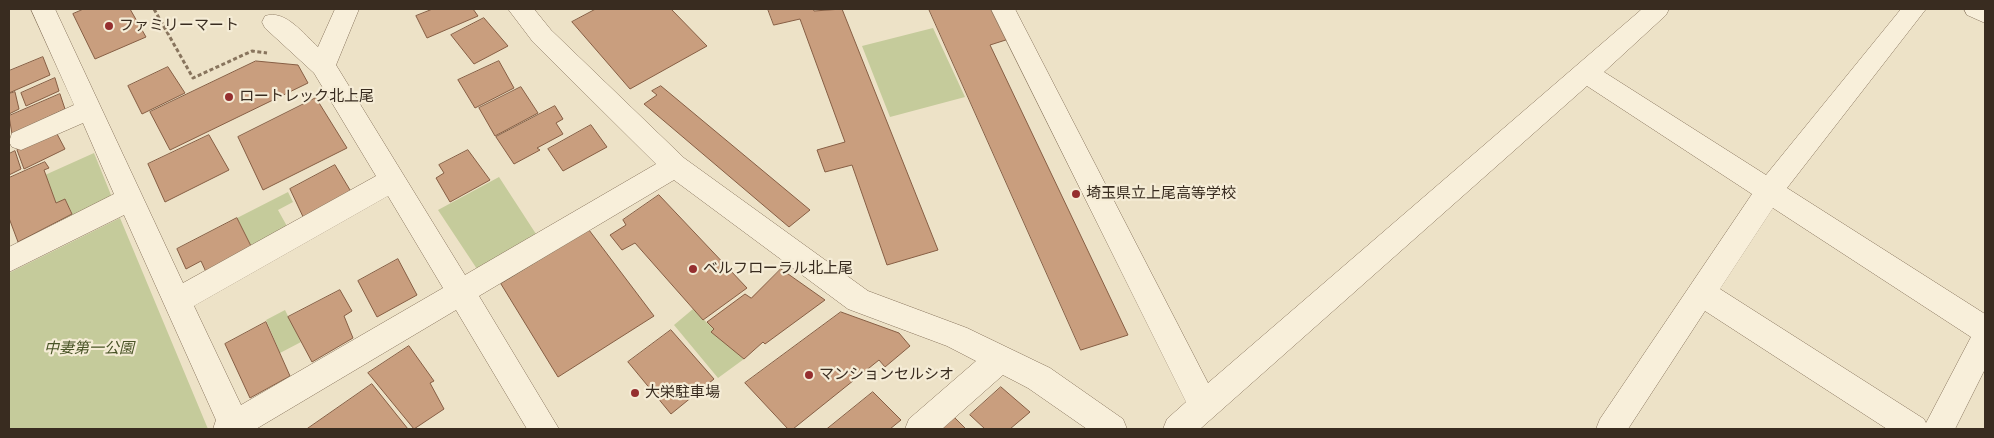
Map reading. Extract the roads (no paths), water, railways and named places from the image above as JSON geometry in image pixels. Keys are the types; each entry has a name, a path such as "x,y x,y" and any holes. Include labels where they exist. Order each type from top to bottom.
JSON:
{"street":[{"path":"43,9 233,428 675,166"},
{"path":"323,66 347,9"},
{"path":"520,9 542,36 675,166 858,300 957,337 1039,378 1112,429"},
{"path":"1003,9 1195,390 1206,405"},
{"path":"1178,429 1657,9"},
{"path":"1610,429 1769,191 1914,9"},
{"path":"1976,9 1985,14"},
{"path":"274,22 323,66 544,429"},
{"path":"1586,73 1985,330"},
{"path":"21,140 89,109"},
{"path":"177,301 393,180"},
{"path":"9,260 130,199"},
{"path":"1701,293 1913,429"},
{"path":"1939,429 1985,340"},
{"path":"920,429 1000,359"}],"place":[{"name":"ファミリーマート","path":"109,26"},
{"name":"ロートレック北上尾","path":"229,97"},
{"name":"埼玉県立上尾高等学校","path":"1076,194"},
{"name":"ベルフローラル北上尾","path":"693,269"},
{"name":"マンションセルシオ","path":"809,375"},
{"name":"大栄駐車場","path":"635,393"}],"park label":[{"name":"中妻第一公園","path":"89,349"}]}
